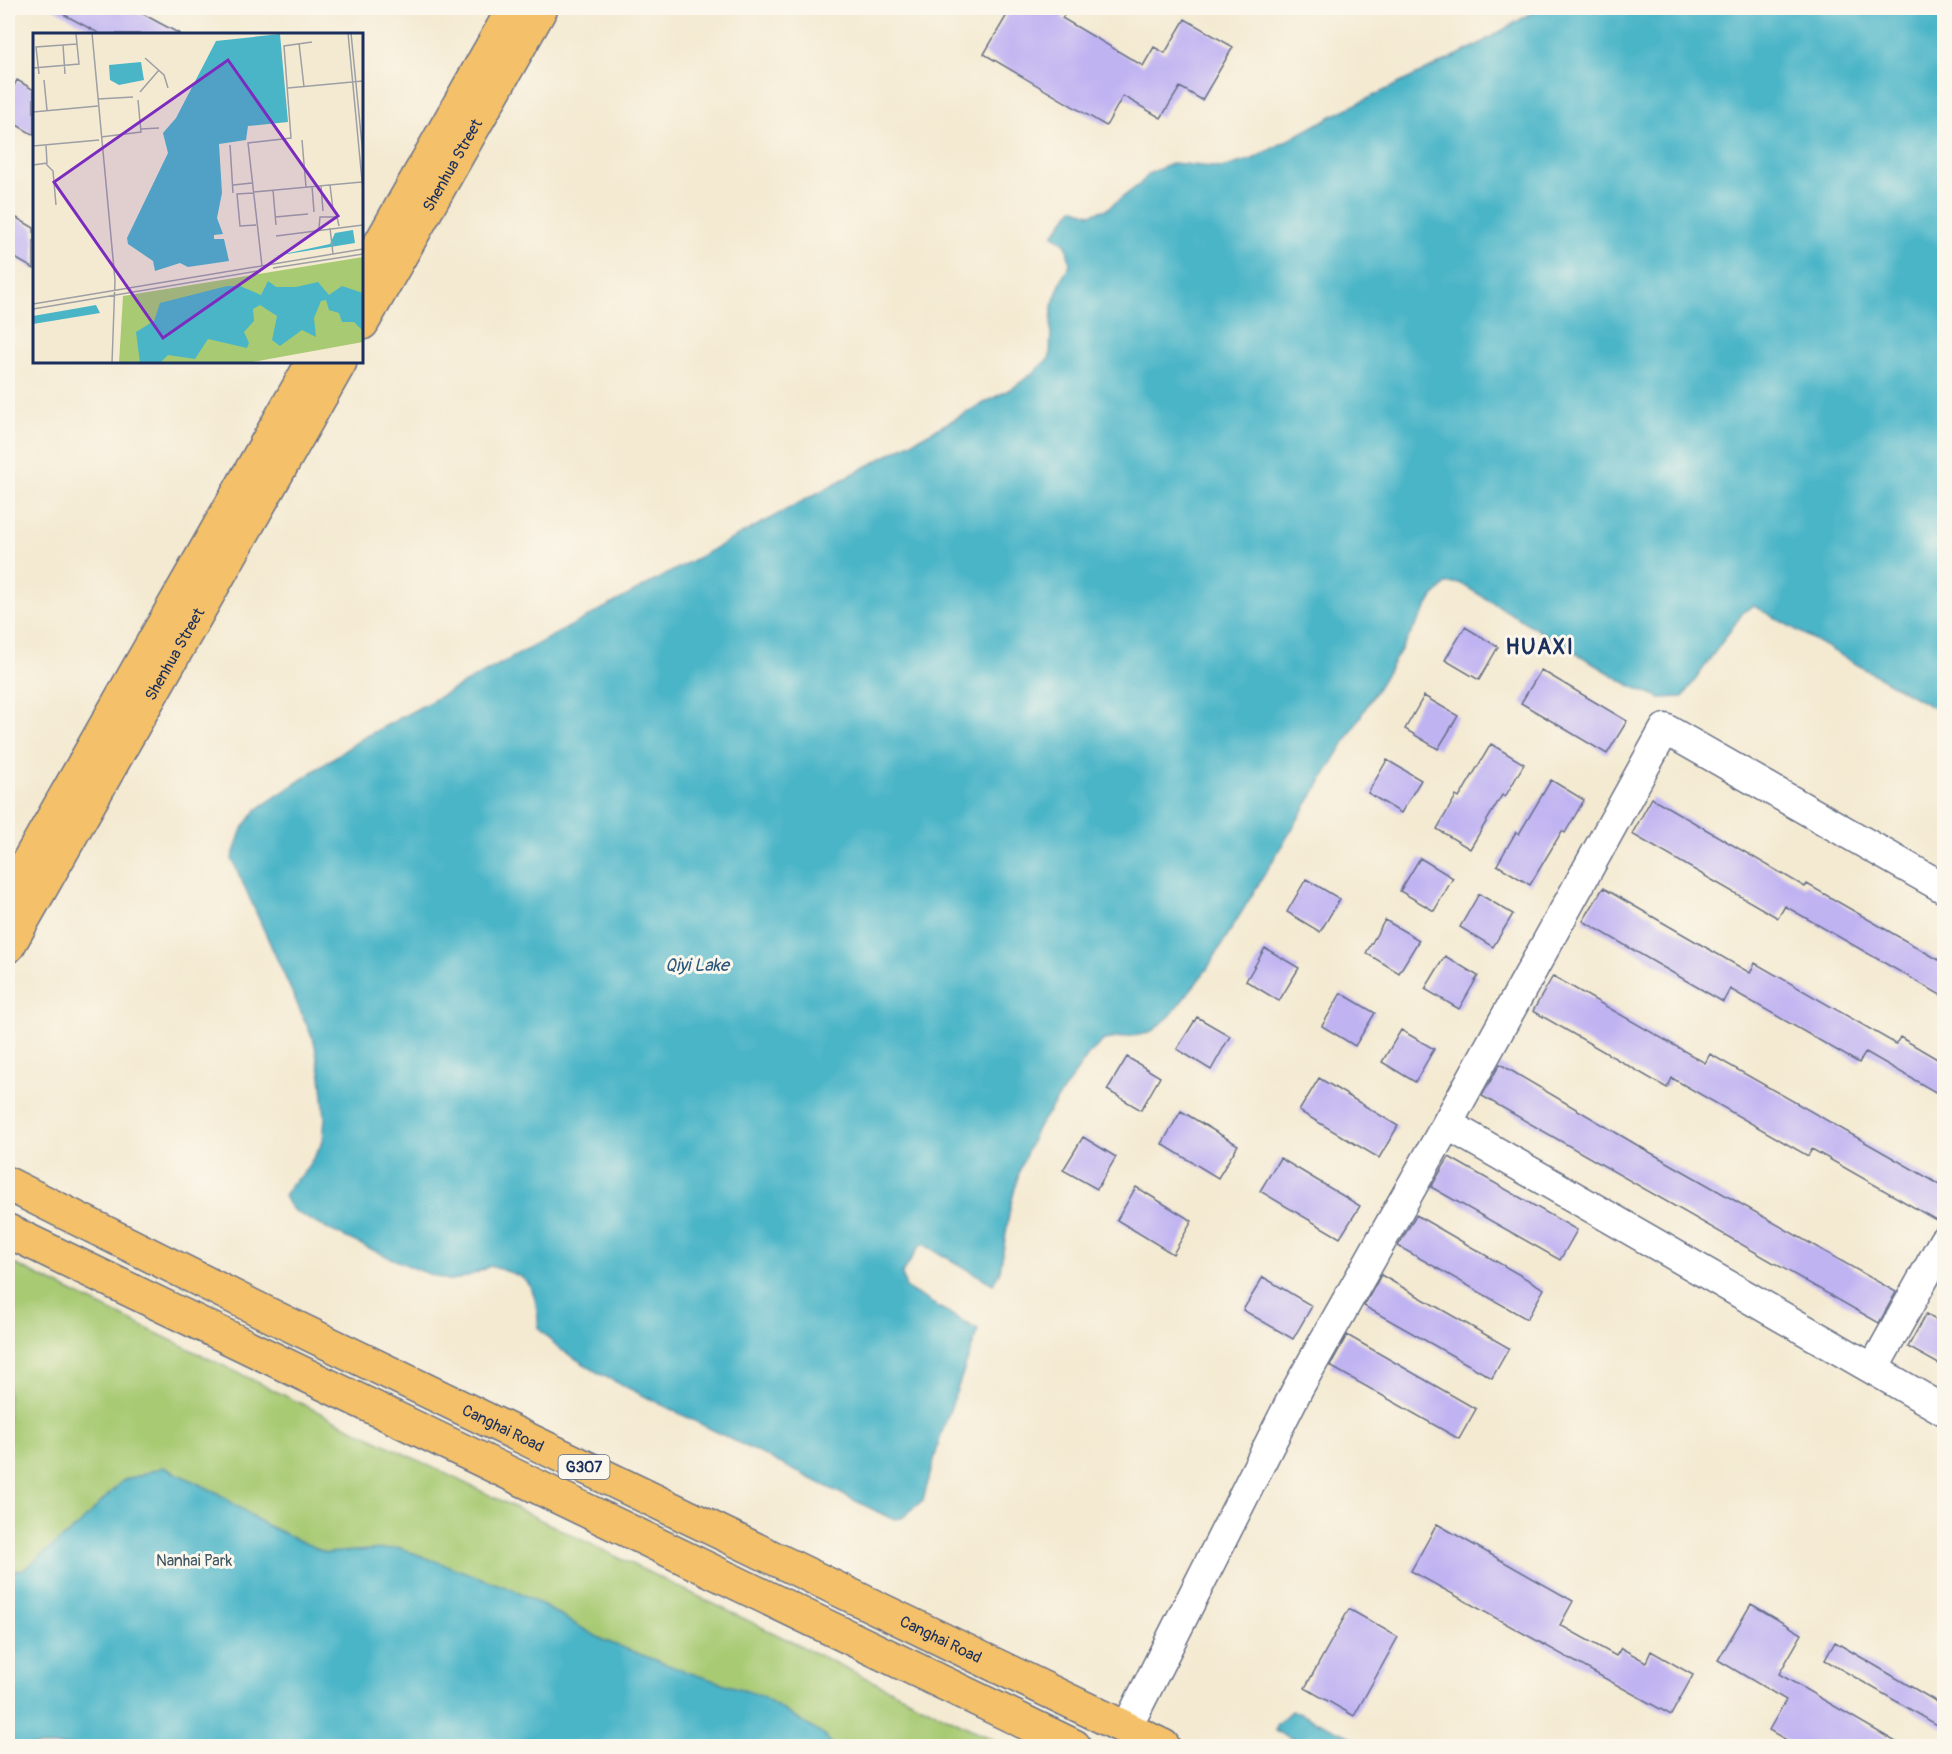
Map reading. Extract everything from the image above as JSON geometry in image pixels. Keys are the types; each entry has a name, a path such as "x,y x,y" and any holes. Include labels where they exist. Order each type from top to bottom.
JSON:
{"main road":[{"name":"Shenhua Street","path":"363,274 514,8"},
{"name":"Shenhua Street","path":"363,321 541,8"},
{"name":"Shenhua Street","path":"8,897 312,363"},
{"name":"Shenhua Street","path":"8,946 339,363"},
{"name":"Canghai Road","path":"8,1184 276,1318 1163,1746"},
{"name":"G307","path":"8,1231 1074,1746"}],"street":[{"path":"1126,1729 1298,1388 1665,729 1944,888"},
{"path":"1447,1124 1944,1410"},
{"path":"1873,1369 1944,1240"}],"green space":[{"name":"Nanhai Park","path":"8,1261 1006,1746 8,1746"}],"water":[{"name":"Qiyi Lake","path":"1540,8 1944,8 1944,714 1754,606 1744,611 1683,697 1661,698 1631,686 1460,583 1446,584 1433,597 1207,969 1170,1016 1150,1033 1104,1040 1088,1055 1036,1130 1020,1169 1010,1208 1000,1271 993,1284 923,1244 902,1274 906,1288 978,1330 941,1435 923,1500 902,1518 892,1519 600,1374 560,1349 539,1329 533,1292 525,1280 519,1276 490,1266 461,1278 451,1280 440,1278 370,1249 291,1208 284,1196 291,1184 303,1174 323,1141 325,1117 321,1076 314,1041 232,859 241,831 256,810 363,738 1014,387 1033,373 1050,357 1052,306 1070,264 1066,244 1053,235 1073,208 1090,214 1107,209 1140,184 1150,173 1173,163 1221,168 1253,159 1334,115 1474,47"},
{"path":"163,1467 216,1492 264,1524 326,1553 400,1548 519,1592 603,1640 684,1671 759,1695 822,1734 834,1746 8,1746 8,1571 23,1570 79,1525 122,1481"},
{"path":"1292,1710 1371,1746 1309,1746 1275,1731 1276,1725"}],"building":[{"path":"52,8 132,8 178,33 98,33"},
{"path":"1011,8 1069,8 1062,18 1143,66 1154,47 1165,53 1185,19 1233,47 1202,100 1180,87 1161,118 1123,96 1106,126 984,54"},
{"path":"17,80 33,89 33,134 8,120 8,98"},
{"path":"8,213 33,227 33,268 8,254"},
{"path":"1465,627 1498,647 1479,680 1445,660"},
{"path":"1541,670 1627,721 1607,754 1521,703"},
{"path":"1424,696 1458,716 1438,749 1405,729"},
{"path":"1491,744 1524,764 1505,797 1502,795 1470,849 1437,829 1456,796 1459,798"},
{"path":"1387,760 1421,780 1401,813 1368,793"},
{"path":"1551,780 1584,800 1565,833 1562,831 1530,885 1497,865 1516,832 1519,834"},
{"path":"1652,798 1805,887 1807,884 1944,963 1944,997 1785,906 1778,918 1632,834"},
{"path":"1420,858 1453,878 1434,911 1400,891"},
{"path":"1306,879 1340,899 1320,932 1287,912"},
{"path":"1603,888 1750,973 1755,963 1896,1044 1900,1037 1944,1063 1944,1097 1866,1052 1859,1063 1730,989 1723,1002 1583,921"},
{"path":"1479,894 1513,914 1493,947 1460,927"},
{"path":"1385,920 1419,940 1399,973 1366,953"},
{"path":"1265,948 1299,968 1279,1001 1246,981"},
{"path":"1445,956 1478,976 1459,1009 1425,989"},
{"path":"1553,976 1705,1063 1710,1054 1944,1187 1944,1206 1936,1220 1812,1149 1808,1156 1672,1078 1667,1088 1533,1011"},
{"path":"1341,993 1375,1013 1355,1046 1322,1026"},
{"path":"1197,1017 1230,1036 1211,1070 1177,1049"},
{"path":"1401,1030 1434,1049 1415,1082 1382,1062"},
{"path":"1127,1057 1160,1077 1141,1110 1107,1090"},
{"path":"1500,1064 1637,1145 1896,1292 1879,1323 1482,1096"},
{"path":"1319,1078 1398,1126 1379,1158 1299,1111"},
{"path":"1181,1111 1238,1145 1218,1178 1162,1144"},
{"path":"1083,1137 1116,1157 1097,1189 1063,1170"},
{"path":"1449,1157 1577,1230 1560,1260 1431,1187"},
{"path":"1280,1158 1360,1206 1340,1238 1260,1191"},
{"path":"1136,1187 1192,1221 1173,1254 1117,1220"},
{"path":"1416,1215 1544,1289 1527,1319 1398,1246"},
{"path":"1381,1275 1509,1348 1492,1378 1364,1306"},
{"path":"1263,1277 1312,1306 1293,1339 1243,1310"},
{"path":"1926,1314 1944,1325 1944,1367 1908,1347"},
{"path":"1347,1335 1476,1409 1459,1439 1330,1366"},
{"path":"1437,1524 1573,1601 1560,1625 1616,1656 1621,1648 1646,1662 1651,1651 1693,1675 1671,1715 1411,1571"},
{"path":"1751,1604 1802,1634 1779,1674 1903,1746 1797,1746 1769,1730 1786,1700 1718,1660"},
{"path":"1349,1609 1398,1637 1354,1716 1305,1688"},
{"path":"1835,1642 1944,1706 1944,1729 1825,1660"}],"district":[{"name":"HUAXI","path":"1540,646"}]}
